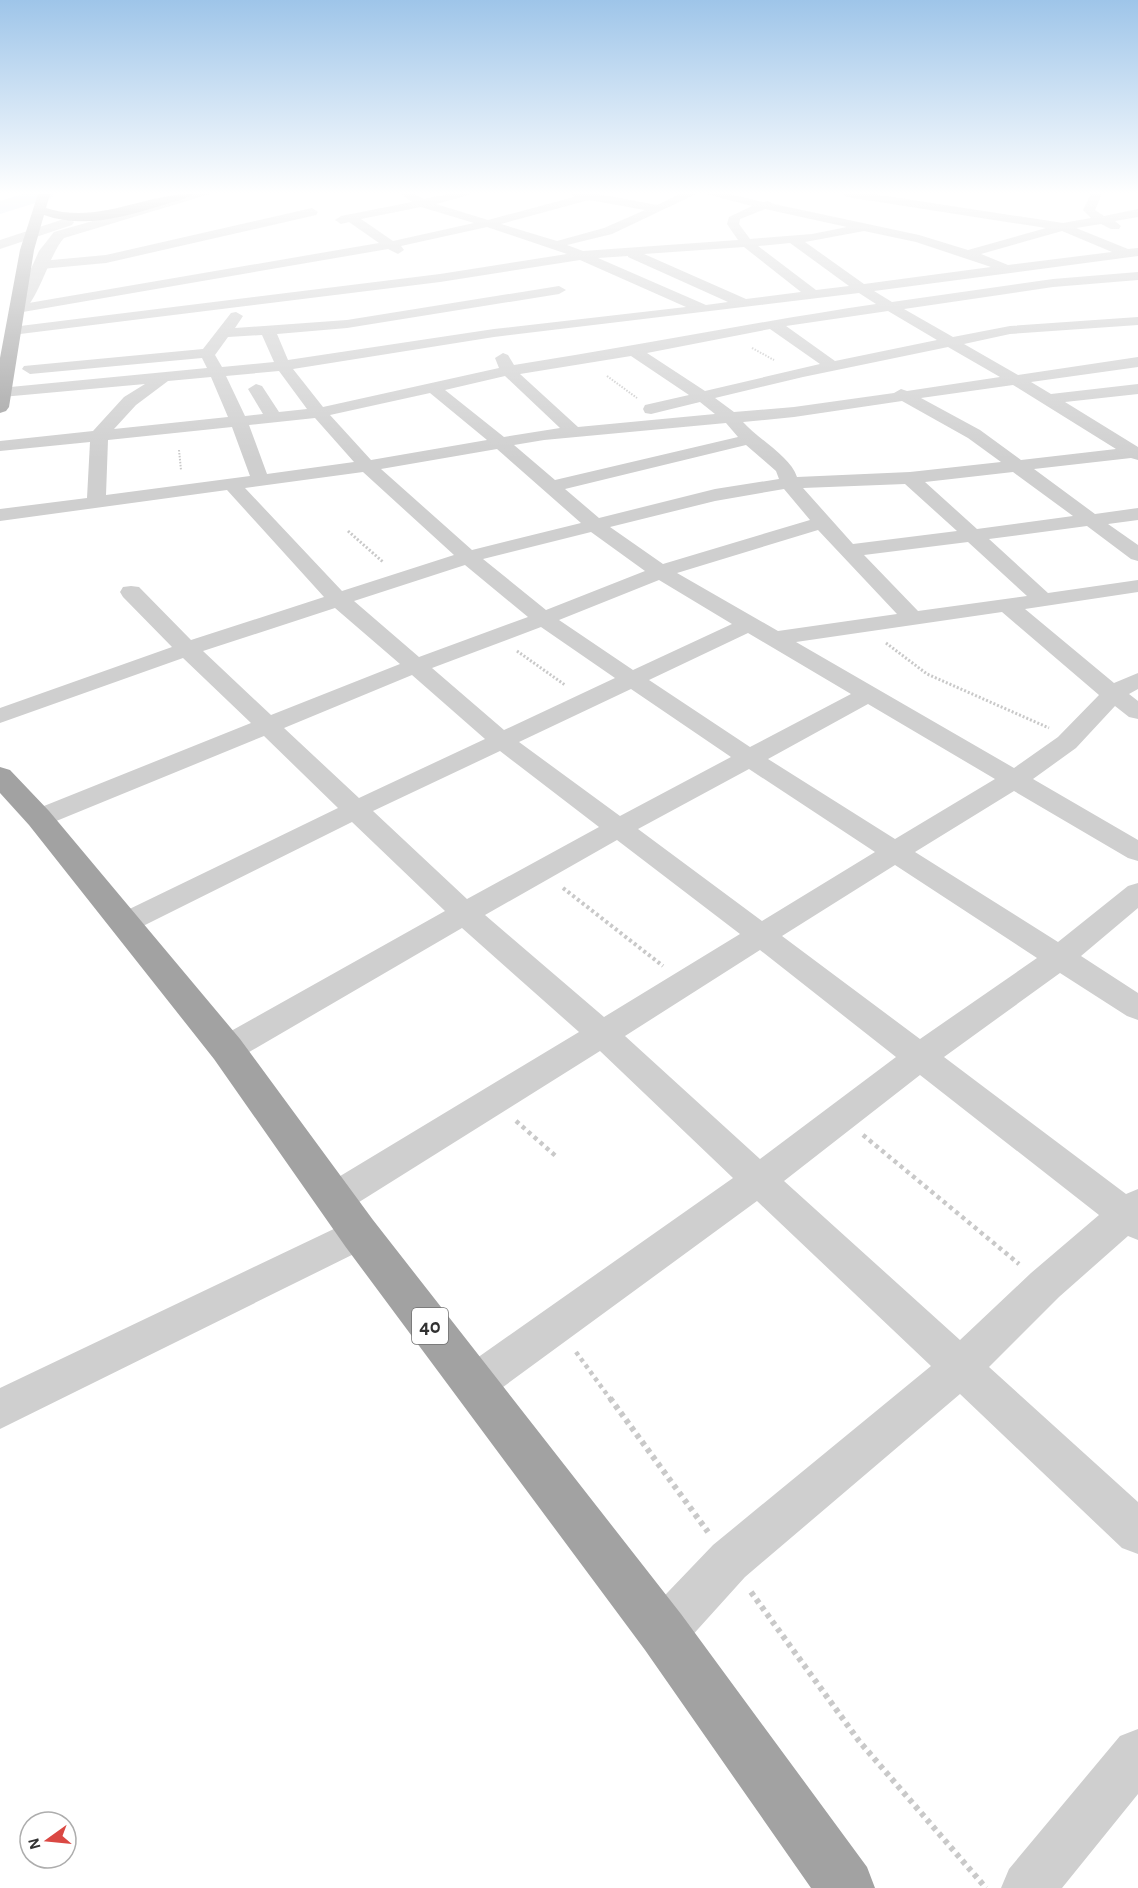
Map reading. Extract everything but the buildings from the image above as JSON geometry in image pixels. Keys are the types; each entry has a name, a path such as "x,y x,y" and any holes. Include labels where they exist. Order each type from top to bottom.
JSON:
{"highway":[{"path":"1,400 22,282"},
{"name":"40","path":"0,776 39,818 227,1049 359,1233 663,1632 846,1888"}],"street":[{"path":"17,309 27,299 34,282"},
{"path":"132,282 138,287"},
{"path":"17,309 167,282"},
{"path":"12,331 406,282"},
{"path":"448,282 471,294 488,318 508,371 573,431"},
{"path":"1,400 163,378 283,366 358,338 488,318 563,293 545,282"},
{"path":"644,282 704,309"},
{"path":"700,282 789,321"},
{"path":"797,282 813,295"},
{"path":"851,282 1137,453"},
{"path":"224,333 268,331 358,338 488,318 605,320 753,304 911,282"},
{"path":"1030,282 1054,297"},
{"path":"0,446 319,413 508,371 634,351 789,321 1083,282"},
{"path":"332,291 358,338 383,365"},
{"path":"7,372 208,353 247,302"},
{"path":"724,307 753,328"},
{"path":"586,308 605,320"},
{"path":"1069,310 1084,324"},
{"path":"1014,312 1076,342"},
{"path":"140,358 142,316"},
{"path":"651,409 803,372 949,342 1042,326 1138,321"},
{"path":"773,324 842,365 866,374"},
{"path":"268,331 283,366 319,413 367,466 468,557 543,619 748,758 895,850 1138,1008"},
{"path":"634,351 702,396 730,418 749,439 785,469 789,483 822,522 913,619"},
{"path":"208,353 239,422 261,481"},
{"path":"1096,354 1138,378"},
{"path":"0,515 367,466 573,431 730,418 858,403 1138,362"},
{"path":"803,372 858,403"},
{"path":"96,503 99,435 130,401 163,378"},
{"path":"398,378 414,391"},
{"path":"883,383 959,425 1138,555"},
{"path":"432,387 500,442 596,526 660,572 1138,852"},
{"path":"256,389 274,418"},
{"path":"1048,399 1138,389"},
{"path":"551,487 749,439"},
{"path":"0,716 337,598 468,557 736,490 789,483 910,478 1137,453"},
{"path":"910,478 1044,600"},
{"path":"232,485 337,598 501,740 761,935 918,1058 1134,1215 1045,1285 961,1367 729,1561 663,1632"},
{"path":"849,551 1138,514"},
{"path":"39,818 267,724 660,572 822,522"},
{"path":"772,639 1138,586"},
{"path":"131,592 354,810 464,913 602,1034 1138,1532"},
{"path":"1008,606 1126,687 1138,712"},
{"path":"125,923 354,810 747,625"},
{"path":"335,1198 495,1102 895,850 1015,779 1072,738 1126,687"},
{"path":"227,1049 542,869 869,694"},
{"path":"474,1384 759,1180 918,1058 1059,958 1138,893"},
{"path":"0,1409 359,1233"},
{"path":"1028,1888 1138,1754"}],"path":[{"path":"733,332 760,354 803,372"},
{"path":"584,359 651,409"},
{"path":"348,531 401,579"},
{"path":"863,627 927,674 1072,738"},
{"path":"497,636 585,700"},
{"path":"542,869 562,888 685,983"},
{"path":"495,1102 558,1158"},
{"path":"841,1118 1045,1285"},
{"path":"561,1322 580,1359 859,1741 986,1888"}]}
